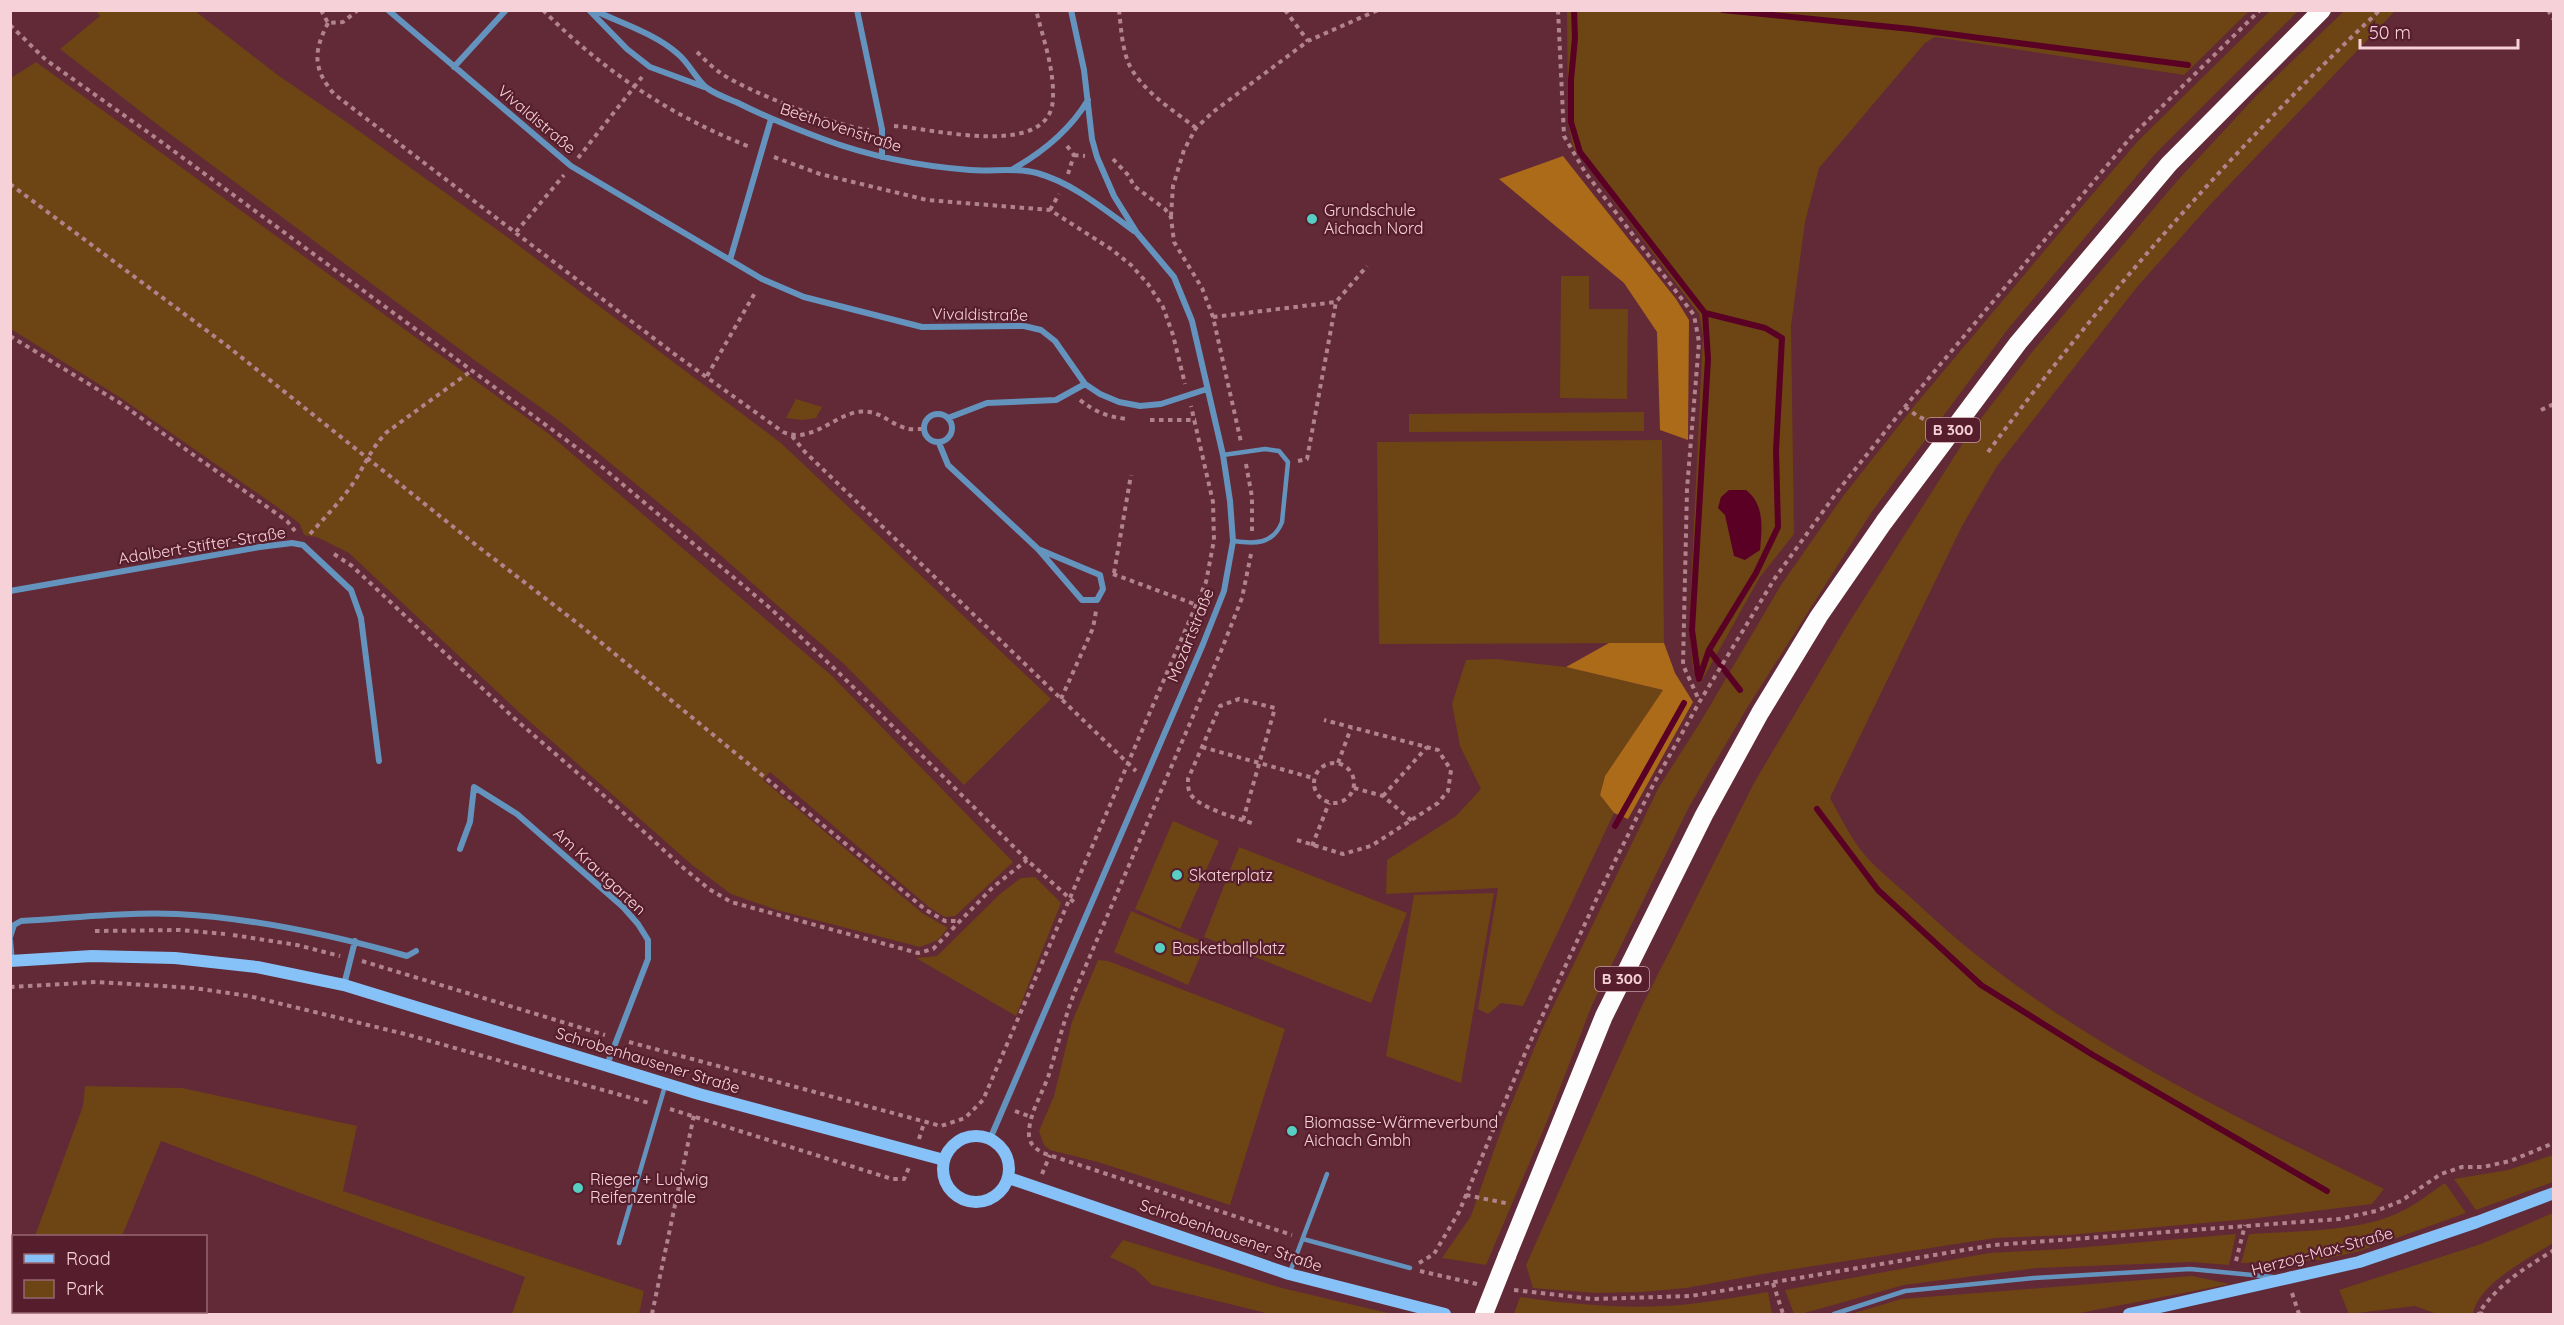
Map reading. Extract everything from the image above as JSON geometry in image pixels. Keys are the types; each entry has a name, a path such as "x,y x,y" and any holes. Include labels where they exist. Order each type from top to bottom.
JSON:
{"highway":[{"name":"B 300","path":"1485,1314 1604,1016 1704,815 1760,712 1819,615 1884,522 2018,343 2169,164 2322,10"}],"main road":[{"name":"Schrobenhausener Straße","path":"11,961 92,956 175,958 257,967 344,985 699,1094 944,1160"},
{"path":"974,1136 990,1139 1007,1155 1010,1166 1009,1178 1005,1185 995,1197 982,1202 969,1201 953,1193 946,1184 943,1171 944,1160 953,1146 963,1139 974,1136"},
{"name":"Schrobenhausener Straße","path":"1009,1178 1289,1274 1445,1314"},
{"name":"Herzog-Max-Straße","path":"2129,1314 2359,1262 2477,1222 2553,1193"}],"street":[{"name":"Vivaldistraße","path":"388,10 572,166 762,279 804,297 922,327 1024,326 1041,330 1055,341 1085,384 1100,394 1119,402 1140,406 1161,404 1207,389"},
{"path":"454,67 506,10"},
{"name":"Beethovenstraße","path":"592,10 627,49 650,67 705,87 771,119 882,157 928,166 975,170 1012,169 1038,173 1094,202 1137,234"},
{"name":"Beethovenstraße","path":"592,10 644,32 667,45 690,64 705,87"},
{"path":"857,10 882,129 882,157"},
{"name":"Mozartstraße","path":"990,1139 1224,591 1233,541 1223,455 1192,321 1174,277 1137,234 1114,196 1097,157 1071,10"},
{"path":"1012,169 1027,161 1059,137 1078,116 1088,100"},
{"path":"730,260 771,119"},
{"path":"1038,549 1100,575 1103,590 1097,600 1082,600 1038,549 948,465 939,443 927,438 924,429 926,420 934,414 948,418 987,403 1056,400 1085,384"},
{"path":"939,443 951,435 952,426 948,418"},
{"name":"Adalbert-Stifter-Straße","path":"10,591 260,548 292,543 303,545 351,590 361,618 379,761"},
{"name":"Am Krautgarten","path":"460,849 470,822 474,787 518,814 623,907 638,924 648,940 648,959 607,1065"},
{"name":"Schrobenhausener Straße","path":"11,961 10,938 14,925 21,921 175,914 220,918 355,941 406,956 416,951"},
{"path":"344,985 355,941"}],"lane":[{"path":"1223,455 1265,449 1279,451 1288,462 1282,522 1278,531 1272,538 1253,544 1233,541"},
{"path":"619,1243 666,1083"},
{"path":"1289,1274 1327,1174"},
{"path":"1303,1239 1410,1268"},
{"path":"1834,1314 1905,1291 2034,1278 2190,1269 2287,1279"}],"path":[{"path":"321,10 328,23"},
{"path":"328,23 343,22 358,10"},
{"path":"84,931 180,930 229,934 297,945 351,958 616,1038 941,1126 953,1124 965,1118 983,1100 1206,582 1214,540 1213,502 1189,396 1163,307 1148,284 1131,265 1111,249 1050,210 927,200 820,174 761,152 723,136 633,88 565,33 543,10"},
{"path":"1119,10 1122,39 1129,63 1143,84 1196,128"},
{"path":"1285,10 1308,41"},
{"path":"1303,1239 1043,1153 1031,1143 1029,1136 1031,1118 1050,1072 1063,1022 1075,991 1242,598 1253,544 1252,497 1213,317 1202,288 1174,242 1173,186 1184,150 1196,128 1213,112 1308,41 1378,10"},
{"path":"1558,10 1564,136 1585,172 1694,315 1698,342 1688,489 1683,665 1700,701"},
{"path":"1410,1268 1434,1254 1446,1236 1466,1195 1526,1051 1603,885 1700,701 1775,578 1837,492 1905,407 2131,137 2260,10"},
{"path":"1988,452 2051,367 2126,277 2269,120 2380,10"},
{"path":"2548,10 2553,20"},
{"path":"328,23 319,40 318,62 321,79 334,94 391,140 516,232 673,353 767,421 792,436 805,452 1128,765"},
{"path":"10,25 46,60 156,138 587,455 770,608 1027,860 1070,900 1087,912"},
{"path":"516,232 572,166 650,67"},
{"path":"1059,137 1074,155 1113,158 1129,176 1134,186 1165,208 1172,217"},
{"path":"1050,210 1064,185 1074,155"},
{"path":"10,184 226,345 581,626 926,910 945,921 960,921"},
{"path":"1288,462 1307,459 1336,302 1367,266"},
{"path":"707,376 762,279"},
{"path":"1213,317 1336,302"},
{"path":"10,336 120,403 278,514 287,521 303,545"},
{"path":"303,545 309,534 340,500 376,443 387,432 472,371"},
{"path":"2541,410 2553,404"},
{"path":"1905,407 1936,425"},
{"path":"792,436 805,435 853,413 866,411 884,415 905,428 924,429"},
{"path":"1114,574 1131,476"},
{"path":"303,545 316,544 352,566 515,719 681,866 709,889 732,902 918,952 933,949 993,887 1027,860"},
{"path":"1100,575 1114,574 1197,605"},
{"path":"1061,699 1093,628 1097,600"},
{"path":"1243,820 1275,708 1239,699 1220,706 1188,779 1189,793 1197,802 1243,820 1254,824"},
{"path":"1297,840 1343,854 1371,846 1438,803 1448,791 1451,770 1438,750 1324,720"},
{"path":"1338,763 1351,728"},
{"path":"1202,747 1314,778"},
{"path":"1383,796 1427,747"},
{"path":"1338,763 1346,766 1351,772 1354,788 1344,801 1329,803 1316,794 1314,778 1323,765 1338,763"},
{"path":"1354,788 1383,796 1412,821"},
{"path":"1312,846 1329,803"},
{"path":"10,987 97,982 143,984 249,996 409,1035 661,1106 899,1181 904,1179 924,1122"},
{"path":"651,1314 699,1094"},
{"path":"1511,1289 1593,1299 1691,1296 1994,1245 2339,1219 2376,1211 2401,1201 2441,1174 2462,1167 2483,1167 2510,1161 2553,1143"},
{"path":"1466,1195 1512,1204"},
{"path":"2233,1274 2245,1225"},
{"path":"2480,1314 2490,1295 2512,1276 2553,1250"},
{"path":"1410,1268 1480,1285"},
{"path":"2287,1279 2299,1314"},
{"path":"1773,1283 1783,1314"}],"green space":[{"path":"2271,10 2298,11 2155,154 2008,329 1871,513 1747,708 1689,807 1592,1005 1548,1119 1486,1265 1442,1258 1471,1216 1504,1122 1541,1032 1659,787 1701,721 1781,585 1844,495 1915,405 2061,231 2138,141"},
{"path":"2345,10 2395,11 2208,207 2137,287 1997,466 1962,526 1830,798 1856,843 1873,864 1970,950 2025,991 2140,1065 2261,1129 2384,1189 2372,1204 2249,1219 2068,1235 1995,1238 1686,1288 1595,1293 1533,1288 1526,1265 1640,1010 1754,783 1848,624 1966,438 2032,352 2178,180 2257,95"},
{"path":"96,11 195,11 279,76 510,239 781,443 1051,699 964,785 845,665 693,531 558,420 162,128 60,49 100,16"},
{"path":"1567,11 2249,11 2184,75 1935,37 1925,43 1819,168 1805,222 1791,326 1794,534 1760,577 1700,684 1693,668 1689,628 1703,335 1699,314 1573,147 1568,122"},
{"path":"36,62 549,434 832,676 1013,862 955,916 945,917 929,907 770,772 763,780 922,913 948,928 938,940 920,947 777,910 731,894 691,864 520,713 349,553 317,537 304,535 300,524 290,516 121,398 11,329 11,78"},
{"path":"1561,276 1589,276 1589,309 1628,309 1627,399 1560,398"},
{"path":"796,399 822,407 816,418 802,420 786,418"},
{"path":"1644,412 1644,431 1409,432 1409,414"},
{"path":"1662,440 1664,643 1379,644 1377,442"},
{"path":"1496,659 1566,667 1663,690 1605,776 1600,795 1614,813 1523,1006 1501,1003 1488,1014 1478,1009 1498,888 1386,894 1387,860 1456,816 1481,789 1460,746 1452,704 1466,660"},
{"name":"Skaterplatz","path":"1173,821 1219,841 1180,929 1135,909"},
{"path":"1239,847 1407,913 1371,1003 1204,937"},
{"path":"1035,877 1061,903 1016,1016 916,958 937,956 1000,894 1021,878"},
{"path":"1494,893 1461,1083 1386,1056 1414,895"},
{"name":"Basketballplatz","path":"1131,911 1206,943 1188,985 1114,952"},
{"path":"1098,960 1108,961 1285,1029 1230,1205 1098,1162 1050,1150 1044,1145 1039,1131 1054,1096 1072,1022"},
{"path":"85,1086 182,1088 357,1126 343,1191 644,1291 639,1314 512,1314 525,1277 161,1141 122,1235 35,1235 83,1106"},
{"path":"2553,1155 2553,1182 2476,1210 2454,1179 2508,1170"},
{"path":"2445,1183 2466,1213 2360,1251 2321,1260 2241,1263 2249,1234 2328,1229 2368,1223 2408,1208"},
{"path":"2553,1213 2553,1243 2494,1282 2484,1292 2473,1314 2437,1314 2415,1306 2349,1314 2339,1290 2481,1244"},
{"path":"2236,1234 2229,1265 2192,1262 2037,1268 1904,1285 1801,1314 1794,1314 1785,1290 1989,1253"},
{"path":"1123,1240 1282,1288 1392,1314 1270,1314 1152,1285 1135,1269 1110,1257"},
{"path":"2192,1276 2230,1284 2075,1314 1851,1314 1901,1299"},
{"path":"1768,1292 1772,1314 1514,1314 1520,1297 1584,1304 1648,1307 1690,1304"}],"shaded area":[{"path":"1563,156 1676,299 1689,320 1688,440 1660,430 1657,332 1624,283 1499,179"},
{"path":"1729,490 1746,490 1756,503 1761,517 1760,550 1745,560 1734,556 1725,515 1718,508 1721,497"},
{"path":"1609,643 1664,643 1675,673 1693,702 1628,819 1614,813 1600,795 1605,776 1663,690 1566,667"}],"waterway":[{"path":"1574,10 1571,122 1580,152 1705,313 1765,328 1782,338 1776,451 1778,527 1756,573 1709,650 1699,679"},
{"path":"1723,10 1911,29 2188,65"},
{"path":"1698,675 1692,630 1708,359 1705,313"},
{"path":"1709,650 1740,690"},
{"path":"1615,826 1684,703"},
{"path":"1817,809 1878,890 1981,985 2093,1055 2327,1191"}],"place":[{"name":"Grundschule Aichach Nord","path":"1312,219"},
{"name":"Skaterplatz","path":"1177,875"},
{"name":"Basketballplatz","path":"1160,948"},
{"name":"Biomasse-Wärmeverbund Aichach Gmbh","path":"1292,1131"},
{"name":"Rieger + Ludwig Reifenzentrale","path":"578,1188"}]}
